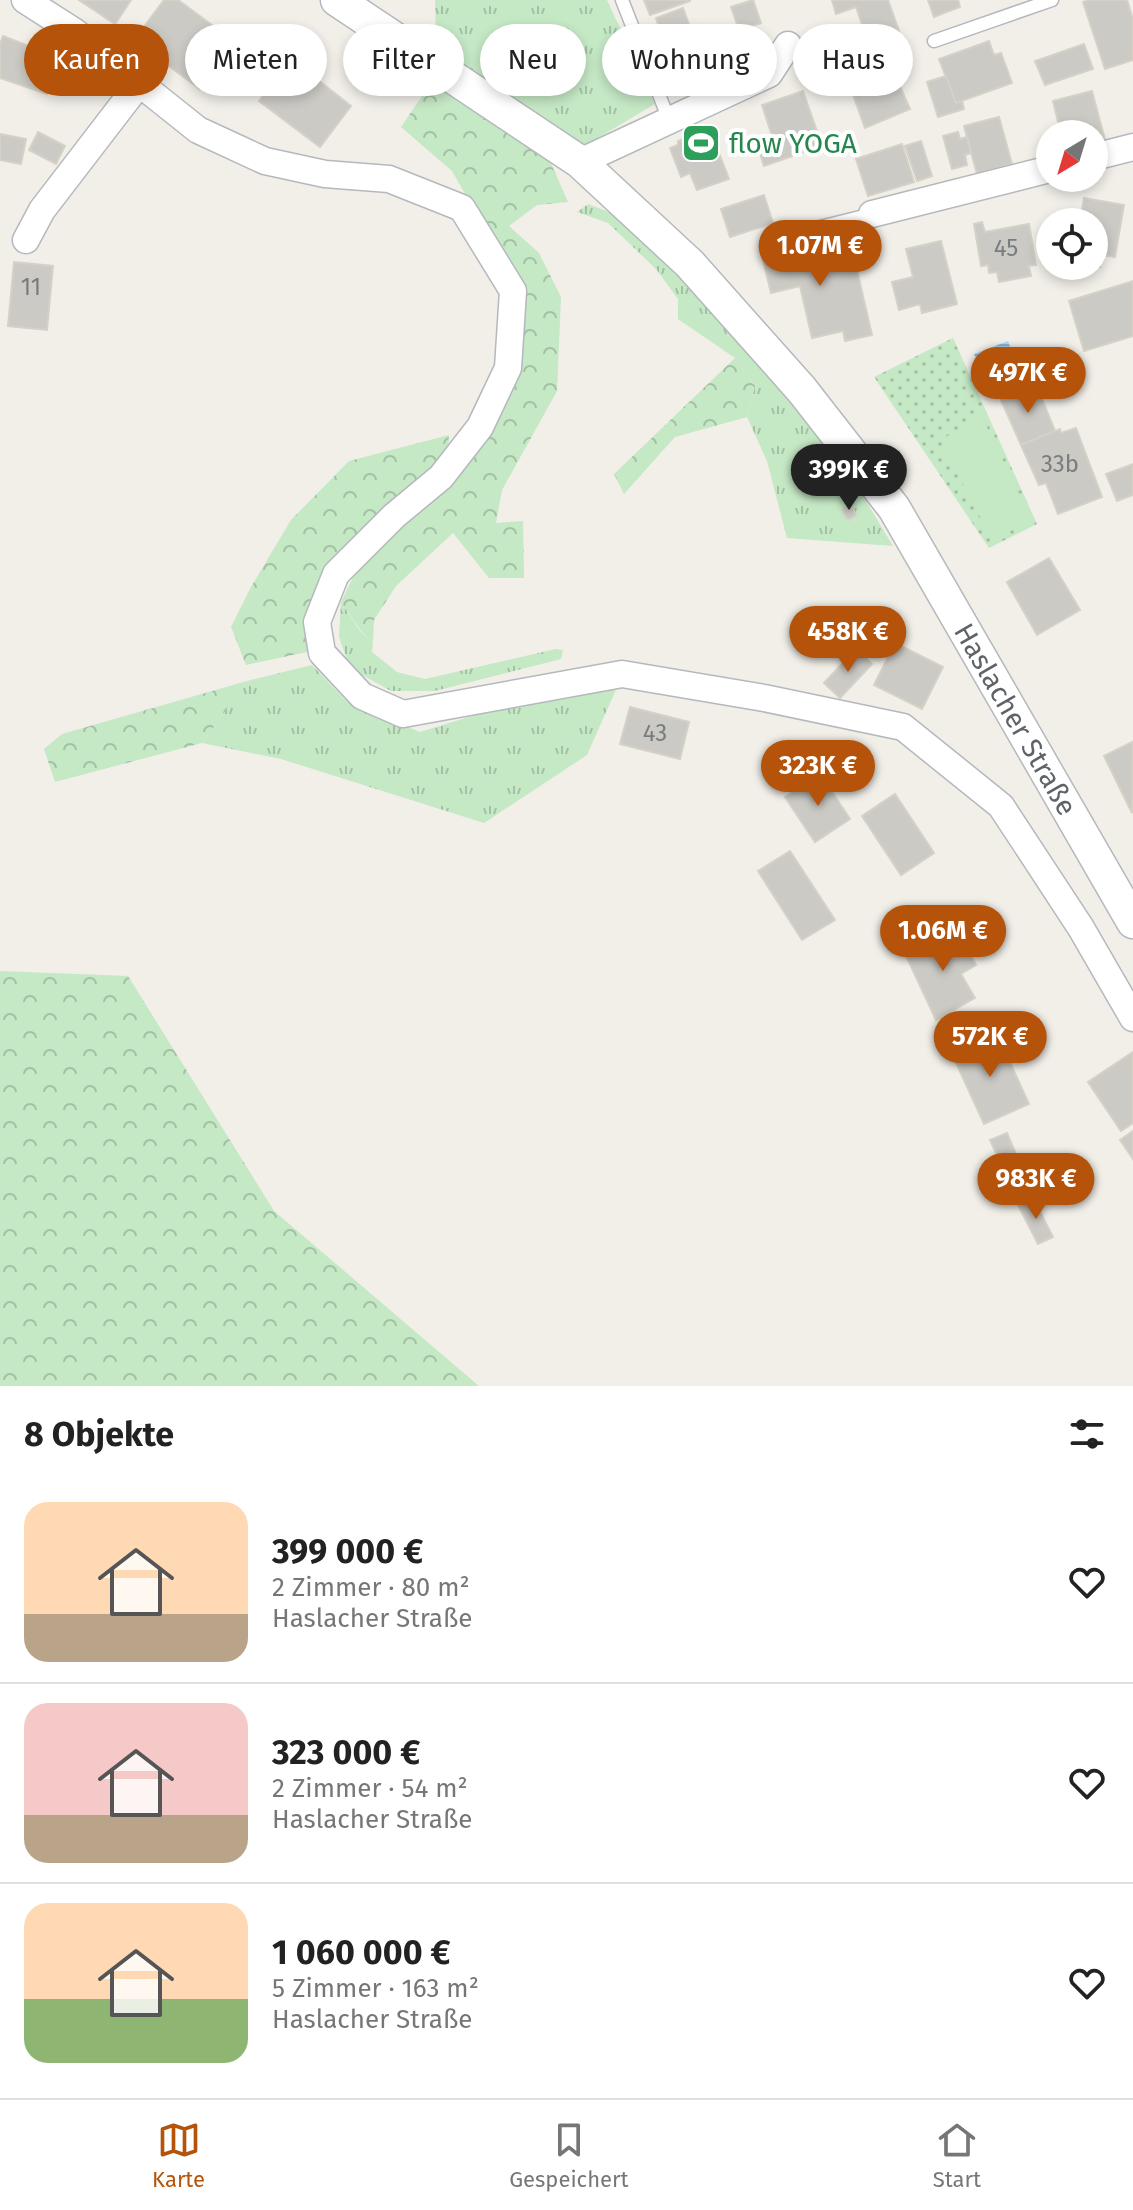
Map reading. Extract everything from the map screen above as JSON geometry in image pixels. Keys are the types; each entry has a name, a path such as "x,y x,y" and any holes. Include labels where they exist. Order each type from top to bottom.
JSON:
{"street":[{"path":"25,0 62,24"},
{"name":"Haslacher Straße","path":"337,0 580,162 690,264 802,390 894,508 1133,922"},
{"path":"580,162 769,74 788,45"},
{"path":"26,240 42,210 130,96"},
{"path":"153,96 198,130 265,161 325,174 389,179 462,208 513,291 508,368 480,427 441,477 394,516 336,574 317,622 322,653 362,696 403,714 622,674 764,698 903,727 1001,806 1081,928 1133,1018"},
{"path":"1108,153 1133,147"},
{"path":"872,214 1036,173"}],"lane":[{"path":"622,0 669,120"},
{"path":"934,41 1052,0"},
{"path":"804,231 872,214"}],"green space":[{"path":"435,0 607,0 618,24 602,24 602,96 651,96 655,104 579,149 507,96 586,96 586,24 480,24 480,76 464,65 464,24 436,24"},
{"path":"422,96 461,96 550,161 568,202 537,205 509,226 539,253 561,297 557,391 502,490 496,523 523,521 524,578 489,578 453,533 396,586 374,620 373,642 361,631 341,602 361,561 485,442 508,398 521,345 468,199 452,171 401,127"},
{"path":"588,204 614,214 769,368 846,468 893,546 787,538 767,461 747,417 755,386 735,358 678,319 678,299 656,269 608,223 577,212"},
{"path":"953,338 1037,524 989,548 874,377"},
{"path":"735,358 755,386 747,417 675,437 624,494 614,474"},
{"path":"982,417 1032,520 992,540 940,440"},
{"path":"449,435 448,457 307,626 307,652 246,665 231,627 291,520 349,461"},
{"path":"341,602 360,631 373,642 372,652 397,672 425,679 556,649 563,650 561,659 435,691 391,691 350,668 339,637"},
{"path":"312,665 347,702 420,732 524,700 618,685 587,755 484,823 281,759 202,743 247,681"},
{"path":"247,681 202,743 55,782 44,749 62,734"},
{"path":"0,971 128,976 274,1211 479,1386 0,1386"}],"water":[{"path":"1008,341 1015,360 982,372 974,354"}],"building":[{"path":"79,0 131,0 115,24"},
{"path":"164,0 178,0 211,24 185,24 185,78 169,66 169,24 146,24"},
{"path":"644,0 690,0 690,1 650,15"},
{"path":"753,0 761,23 737,24 731,7"},
{"path":"832,0 888,0 897,24 862,24 856,7 836,14"},
{"path":"928,0 958,0 960,7 934,17"},
{"path":"1127,0 1133,19 1133,60 1105,69 1083,2"},
{"path":"683,8 689,24 658,24 656,18"},
{"path":"3,36 24,44 24,86 0,78 0,44"},
{"path":"989,41 994,55 1001,53 1012,83 956,103 939,59"},
{"path":"1084,44 1093,69 1045,85 1035,61"},
{"path":"946,76 956,103 962,101 964,109 938,117 927,82"},
{"path":"327,87 351,106 320,147 259,101 263,96 327,96"},
{"path":"1092,91 1100,120 1058,120 1053,101"},
{"path":"793,94 805,96 822,146 764,166 756,141 772,136 762,105"},
{"path":"853,96 904,96 910,109 865,128"},
{"path":"999,117 1012,164 977,174 964,126"},
{"path":"710,130 729,179 697,190 690,173 681,177 670,148 678,145 678,141"},
{"path":"38,132 65,146 56,164 29,150"},
{"path":"958,132 960,139 967,137 971,153 965,155 967,165 952,169 943,136"},
{"path":"0,134 26,139 21,164 0,160"},
{"path":"921,141 932,176 917,181 905,146"},
{"path":"902,144 914,182 868,196 856,159"},
{"path":"764,195 773,223 730,237 721,209"},
{"path":"1084,198 1124,205 1115,257 1108,256 1108,208 1082,208"},
{"path":"982,222 985,232 1029,224 1036,265 1029,266 1031,276 999,282 997,272 989,273 988,265 981,266 974,224"},
{"path":"807,237 813,262 853,253 872,335 845,341 843,331 812,338 800,286 771,293 760,247"},
{"path":"941,241 957,304 922,313 920,304 899,310 892,282 913,277 906,249"},
{"path":"14,262 53,266 47,330 8,326"},
{"path":"1133,281 1133,336 1084,351 1069,301"},
{"path":"1036,384 1055,431 1021,445 1001,400"},
{"path":"1076,428 1102,497 1058,514 1046,483 1039,485 1021,445 1060,429 1061,433"},
{"path":"1133,464 1133,495 1117,501 1106,474"},
{"path":"851,505 856,515 848,520 842,510"},
{"path":"1049,558 1080,610 1037,635 1007,582"},
{"path":"895,643 943,667 922,709 874,685"},
{"path":"856,649 872,664 840,698 824,683"},
{"path":"630,707 689,722 680,759 620,744"},
{"path":"1133,744 1132,813 1104,756"},
{"path":"820,774 850,819 815,842 785,797"},
{"path":"895,794 934,853 901,875 862,816"},
{"path":"790,851 835,920 802,940 758,871"},
{"path":"955,928 976,965 961,974 975,998 936,1020 906,956"},
{"path":"997,1034 1029,1104 984,1124 952,1054"},
{"path":"1133,1052 1133,1123 1121,1131 1088,1082"},
{"path":"1133,1131 1133,1159 1120,1140"},
{"path":"1007,1133 1022,1168 1006,1175 990,1140"},
{"path":"1033,1198 1053,1237 1038,1244 1018,1205"}],"place":[{"name":"flow YOGA","path":"701,143"}]}
